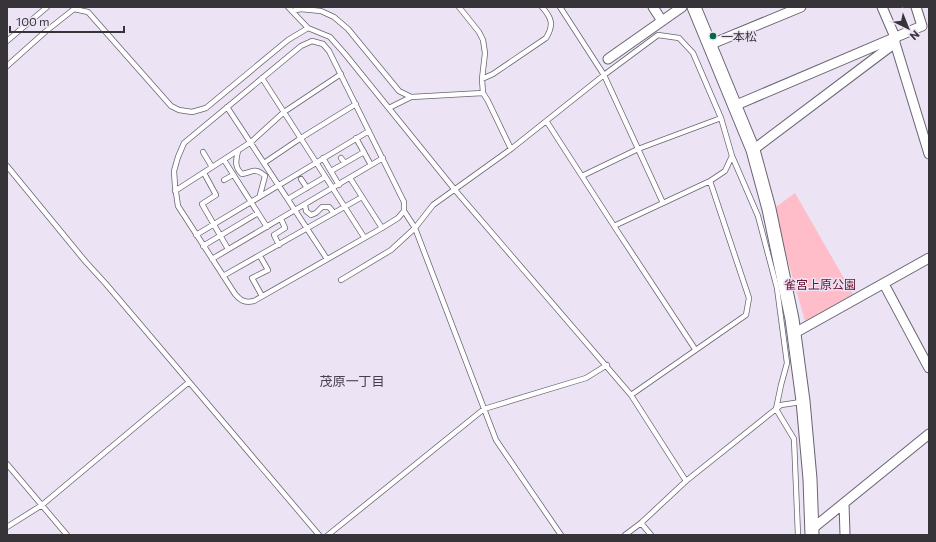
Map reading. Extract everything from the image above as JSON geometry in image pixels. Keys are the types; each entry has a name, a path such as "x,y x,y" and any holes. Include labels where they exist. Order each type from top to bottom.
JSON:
{"street":[{"path":"653,7 662,21"},
{"path":"608,59 682,7"},
{"path":"694,7 753,150 771,217 786,287 803,402 810,479 812,532"},
{"path":"709,45 801,7"},
{"path":"882,7 895,40 929,154"},
{"path":"734,106 895,40 922,26 916,7"},
{"path":"753,150 895,40"},
{"path":"793,334 929,258"},
{"path":"884,284 929,368"},
{"path":"812,532 844,503 929,434"},
{"path":"844,503 845,535"}],"lane":[{"path":"7,41 47,7"},
{"path":"288,7 308,28 330,37 455,190 607,365 631,395 686,481"},
{"path":"459,7 479,32 483,40 485,54 482,79 483,93 511,150"},
{"path":"482,79 493,74 546,38 551,30 550,17 542,7"},
{"path":"560,7 604,75 663,203"},
{"path":"7,66 45,32 74,9 88,12 164,98 179,110 192,112 206,108 288,40 308,28"},
{"path":"292,11 301,9 321,11 334,17 348,29 399,91 411,97"},
{"path":"341,280 391,250 415,228 433,205 511,150 604,75 658,35 679,38 693,53 721,118 732,156 758,216 777,288 787,364 776,409 794,439 798,535"},
{"path":"404,211 398,218 382,228 254,301 247,303 241,301 234,294 178,206 174,171 184,143 301,46 312,40 323,44 329,51 341,74 404,202 404,211 415,228 496,440 561,535"},
{"path":"176,191 251,142 284,112 341,74"},
{"path":"262,78 364,237"},
{"path":"389,108 411,97 483,93"},
{"path":"264,163 356,104"},
{"path":"228,107 328,259"},
{"path":"582,176 638,149 721,118"},
{"path":"547,122 695,349"},
{"path":"196,234 369,131"},
{"path":"356,138 371,165"},
{"path":"238,151 235,163 237,170 242,174 254,170 260,171 265,176 260,195"},
{"path":"203,152 212,167"},
{"path":"331,171 364,152"},
{"path":"614,226 710,181 725,171 732,156"},
{"path":"323,158 339,185"},
{"path":"341,158 345,163"},
{"path":"212,259 383,158"},
{"path":"224,160 267,227"},
{"path":"7,166 77,251 319,535"},
{"path":"204,172 216,194 202,204 228,249"},
{"path":"224,180 233,175"},
{"path":"288,199 325,177"},
{"path":"350,178 382,228"},
{"path":"302,179 307,188"},
{"path":"631,395 695,349 746,315 749,298 710,181"},
{"path":"223,276 362,197"},
{"path":"305,205 306,211 311,216 314,215 320,208 325,206 329,207 334,213"},
{"path":"203,246 258,213"},
{"path":"279,245 274,235 286,228 281,219"},
{"path":"260,256 268,270 252,278 262,296"},
{"path":"328,535 484,409 586,378 607,365"},
{"path":"7,526 42,505 189,382"},
{"path":"625,535 641,523 686,481 780,405 803,402"},
{"path":"7,464 67,535"},
{"path":"641,523 652,535"}],"green space":[{"name":"雀宮上原公園","path":"795,193 853,294 805,321 773,209"}],"place":[{"name":"一本松","path":"713,36"}],"district":[{"name":"茂原一丁目","path":"352,381"}]}
